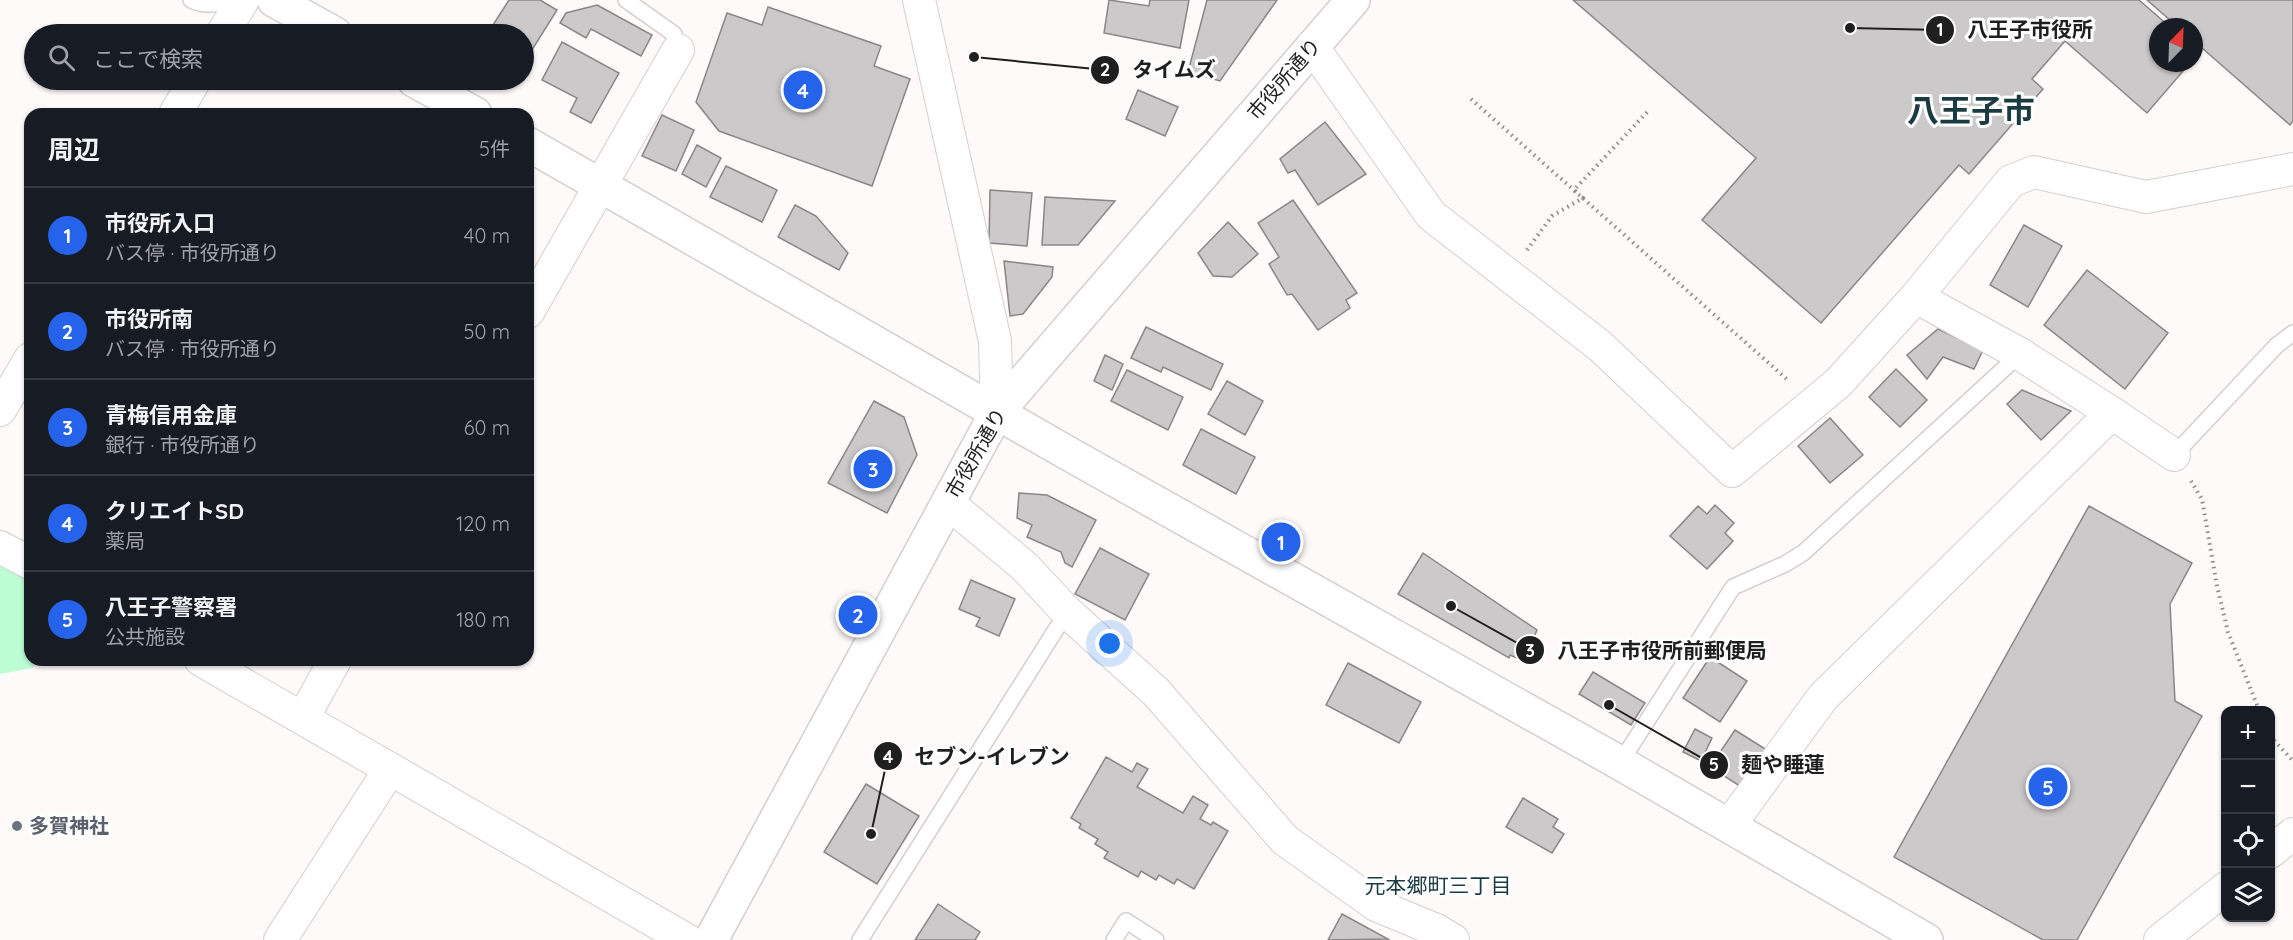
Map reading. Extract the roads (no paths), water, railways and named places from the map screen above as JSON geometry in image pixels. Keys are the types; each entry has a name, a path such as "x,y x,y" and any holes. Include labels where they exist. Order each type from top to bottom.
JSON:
{"street":[{"path":"228,24 243,0"},
{"path":"274,0 317,24"},
{"path":"919,0 995,341 997,412"},
{"name":"市役所通り","path":"711,940 997,412 1353,0"},
{"path":"1312,46 1431,214 1600,345 1732,471 1838,383 1916,297 2011,181 2034,172 2146,197 2293,169"},
{"path":"534,301 599,184 678,50"},
{"path":"179,108 189,90"},
{"path":"432,90 464,108"},
{"path":"534,147 997,412 1620,763 1926,940"},
{"path":"1916,297 2020,354 2112,412 2174,455"},
{"path":"0,410 24,369"},
{"path":"1729,826 1823,697 2112,412"},
{"path":"948,503 1024,566 1067,612 1156,692 1285,840 1376,905 1440,937"},
{"path":"0,546 24,560"},
{"path":"212,666 687,940"},
{"path":"303,718 332,666"},
{"path":"280,940 390,769"},
{"path":"2275,849 2293,834"},
{"path":"2160,940 2221,892"}],"lane":[{"path":"191,0 198,3 217,4 227,0"},
{"path":"626,0 674,34 678,50"},
{"path":"2174,455 2277,345 2293,333"},
{"path":"1620,763 1733,586 1785,564 1803,553 2020,354"},
{"path":"861,940 1067,612"},
{"path":"1114,940 1126,921 1156,940"}],"place":[{"name":"八王子市役所","path":"1850,28"},
{"name":"タイムズ","path":"974,57"},
{"name":"クリエイトSD","path":"803,90"},
{"name":"青梅信用金庫","path":"873,469"},
{"name":"市役所入口","path":"1281,542"},
{"name":"八王子市役所前郵便局","path":"1451,606"},
{"name":"市役所南","path":"858,615"},
{"name":"麺や睡蓮","path":"1609,705"},
{"name":"八王子警察署","path":"2048,787"},
{"name":"多賀神社","path":"17,826"},
{"name":"セブン-イレブン","path":"871,834"}],"district":[{"name":"八王子市","path":"1971,111"},
{"name":"元本郷町三丁目","path":"1438,886"}]}
